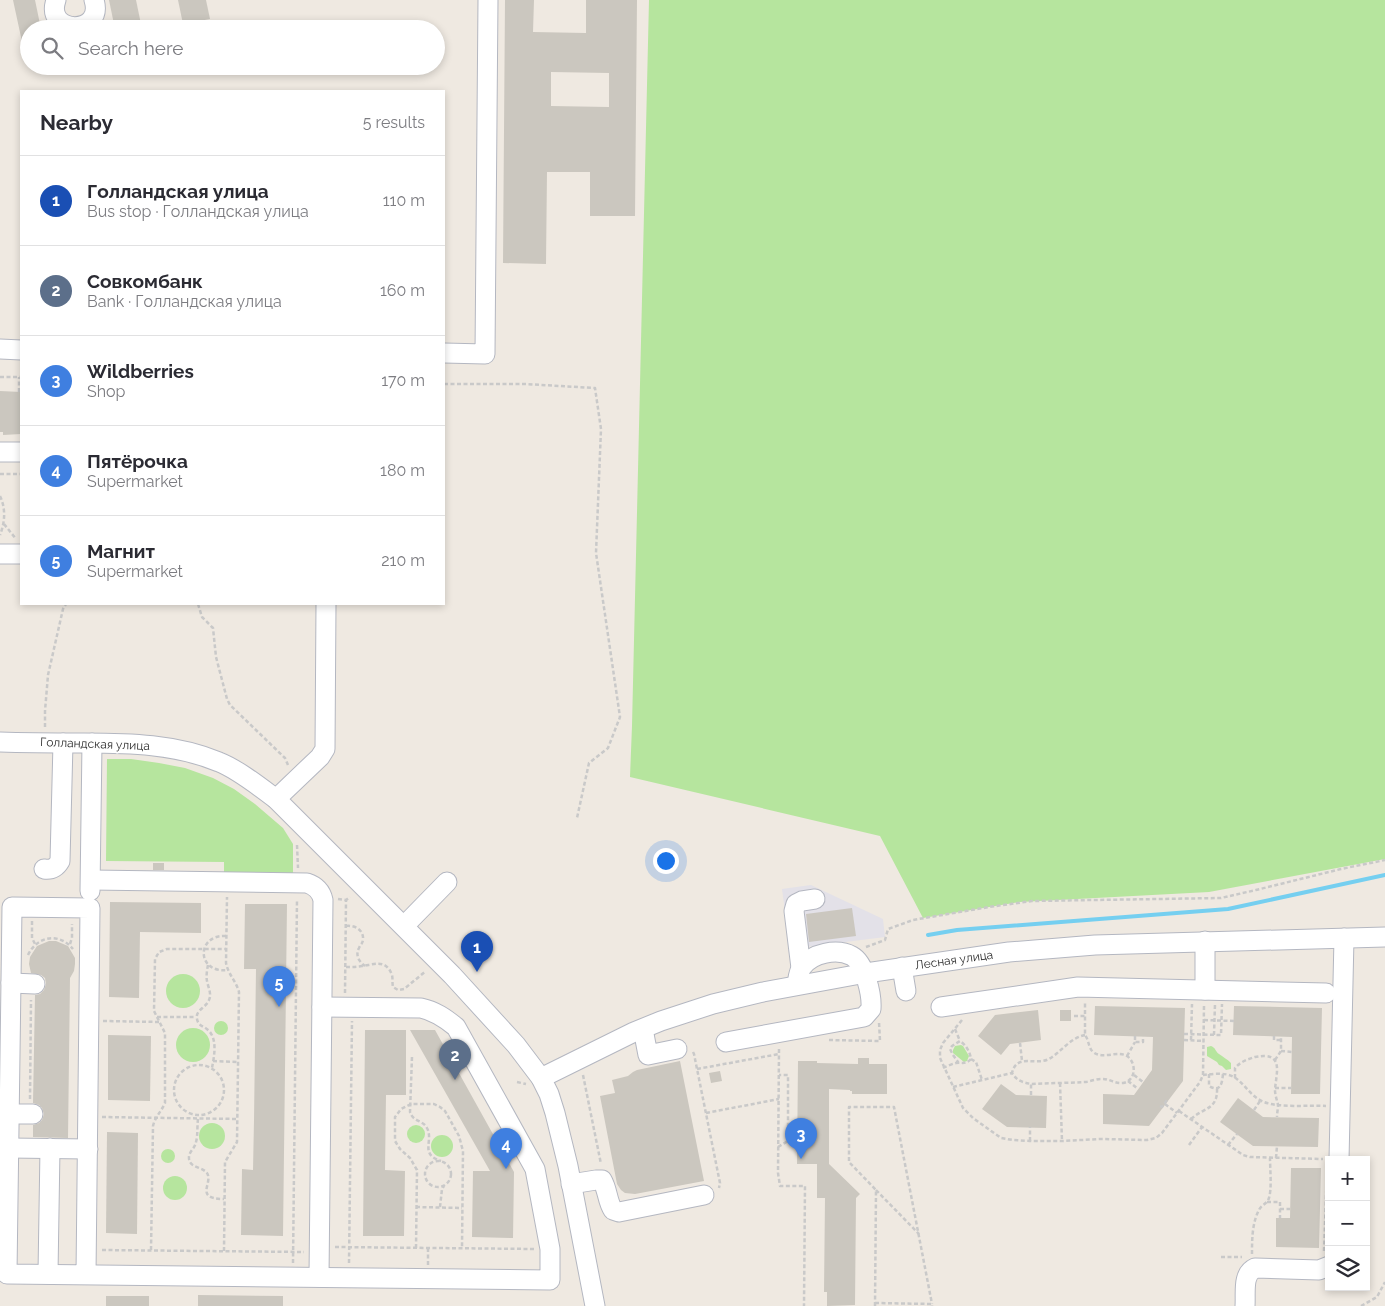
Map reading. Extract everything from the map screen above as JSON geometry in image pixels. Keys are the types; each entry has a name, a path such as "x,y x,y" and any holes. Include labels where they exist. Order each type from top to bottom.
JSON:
{"street":[{"path":"56,0 55,10 59,20"},
{"path":"90,20 95,12 94,0"},
{"path":"445,353 485,354 488,0"},
{"path":"0,349 20,350"},
{"path":"0,452 20,452"},
{"path":"0,554 20,548"},
{"path":"276,799 320,757 325,749 326,605"},
{"name":"Голландская улица","path":"0,742 124,743 160,746 220,762 276,799 452,975 516,1045 541,1078 555,1113 572,1184 594,1306"},
{"path":"44,869 51,870 60,861 63,743"},
{"path":"86,1275 92,743"},
{"path":"91,880 298,882 315,886 321,894 323,900 319,1277"},
{"path":"404,926 447,882"},
{"path":"799,977 794,911 796,904 802,900 815,899"},
{"path":"90,908 12,907 24,984 9,1114 7,1274 550,1280 550,1250 535,1169 456,1027 444,1017 431,1010 421,1008 322,1007"},
{"name":"Лесная улица","path":"541,1078 660,1021 799,977 866,973 1009,952 1095,944 1385,937"},
{"path":"1331,1156 1344,938"},
{"path":"1204,998 1206,941"},
{"path":"726,1042 864,1017 870,1012 872,1005 866,973 853,956 843,953 831,953 810,958 799,977"},
{"path":"902,967 906,991"},
{"path":"940,1007 1078,988 1204,998 1326,993"},
{"path":"642,1029 648,1055 677,1049"},
{"path":"9,1114 32,1114"},
{"path":"9,1148 88,1149"},
{"path":"48,1274 50,1148"},
{"path":"572,1184 602,1180 606,1187 609,1205 612,1210 619,1212 704,1195"},
{"path":"1245,1306 1246,1277 1249,1271 1255,1268 1319,1270 1325,1261"}],"path":[{"path":"0,377 20,377 19,392"},
{"path":"445,384 525,384 596,388 601,429 596,553 620,717 608,748 589,762 577,818"},
{"path":"0,474 20,474"},
{"path":"0,496 5,512 4,524 0,535"},
{"path":"4,524 20,548"},
{"path":"45,729 48,675 65,605"},
{"path":"198,605 202,618 214,628 216,657 230,705 285,758 291,784"},
{"path":"293,1277 298,845"},
{"path":"853,956 860,948 869,947 885,940 888,930 913,920 1032,901 1220,898 1385,860"},
{"path":"346,900 346,967 349,1007 349,1278"},
{"path":"224,1251 225,1162 237,1142 238,1119 239,992 226,963 227,903"},
{"path":"32,920 32,938 35,944"},
{"path":"70,944 72,921"},
{"path":"346,926 354,926 362,934 362,943 359,946 357,956 365,966"},
{"path":"226,936 219,935 212,938 204,949 204,957 208,965 213,969 220,971 228,970"},
{"path":"27,956 35,944 49,938 63,940 70,944 74,950"},
{"path":"151,1250 153,1126 155,1118 165,1103 166,1033 154,1011 154,963 157,956 167,949 226,949"},
{"path":"346,967 380,963 391,974 392,987 395,990 401,991 428,970"},
{"path":"208,965 206,976 210,997 208,1002 198,1011 196,1017 198,1022 212,1036 214,1050 212,1069"},
{"path":"24,984 26,996 31,996 32,1114"},
{"path":"1012,1073 1016,1079 1031,1084 1088,1082 1099,1078 1124,1083 1134,1075 1132,1062 1127,1056 1120,1054 1100,1056 1090,1049 1087,1038 1084,1035 1086,988"},
{"path":"977,1002 943,1043 940,1050 943,1068 964,1108 973,1118 1001,1138 1013,1140 1147,1140 1156,1138 1162,1133 1200,1082 1203,1075 1204,998"},
{"path":"1204,998 1215,1020 1214,1035"},
{"path":"1191,1040 1191,1034 1204,998"},
{"path":"1184,1034 1221,1035 1222,1003"},
{"path":"1074,1016 1085,1016"},
{"path":"157,1017 196,1017"},
{"path":"1204,1020 1234,1021"},
{"path":"109,1021 160,1022"},
{"path":"955,1029 971,1059 976,1062 982,1080"},
{"path":"779,1032 778,1173 780,1186 805,1186 804,1306"},
{"path":"1012,1073 1017,1064 1022,1061 1039,1062 1048,1059 1084,1035"},
{"path":"1127,1056 1135,1042 1135,1036"},
{"path":"1274,1036 1274,1040 1281,1038 1281,1051 1275,1060"},
{"path":"1135,1042 1143,1042 1143,1037"},
{"path":"1184,1040 1204,1041"},
{"path":"958,1062 950,1049 960,1041"},
{"path":"1020,1043 1022,1061"},
{"path":"677,1049 684,1047 690,1049 694,1054 720,1183 718,1189 713,1193 704,1195"},
{"path":"1281,1051 1292,1052"},
{"path":"697,1069 779,1054"},
{"path":"1235,1078 1236,1068 1243,1061 1263,1056 1275,1060 1278,1064 1275,1088 1278,1105 1277,1117"},
{"path":"412,1057 411,1116 414,1120 422,1122 426,1126 430,1154 434,1159 445,1163 451,1172 449,1182 442,1189 440,1207"},
{"path":"943,1068 958,1062 969,1062 971,1059"},
{"path":"213,1061 238,1062"},
{"path":"204,1065 212,1069 219,1075 224,1093 221,1101 215,1108 198,1117 182,1108 176,1100 174,1092 175,1082 179,1074 186,1068 204,1065"},
{"path":"953,1087 1012,1073"},
{"path":"583,1074 602,1170 602,1180"},
{"path":"1209,1074 1209,1086 1217,1088"},
{"path":"1203,1075 1223,1074 1235,1078 1251,1094 1261,1101 1271,1104 1328,1106"},
{"path":"1191,1119 1199,1112 1207,1110 1216,1101 1217,1088 1222,1083 1223,1074"},
{"path":"778,1147 788,1141 788,1075 779,1075"},
{"path":"1134,1075 1144,1082"},
{"path":"1128,1081 1138,1089"},
{"path":"1060,1083 1062,1141"},
{"path":"1031,1084 1031,1095"},
{"path":"1275,1088 1291,1088"},
{"path":"706,1113 779,1099"},
{"path":"1165,1104 1166,1099"},
{"path":"1254,1110 1261,1101"},
{"path":"416,1248 417,1170 410,1158 400,1149 395,1141 395,1117 401,1109 411,1104 434,1104 440,1106 445,1111 459,1136 463,1151 462,1248"},
{"path":"1165,1104 1202,1126 1244,1155 1250,1157 1325,1162"},
{"path":"1160,1106 1162,1107 1165,1104"},
{"path":"876,1190 875,1305 932,1305 919,1234 894,1107 849,1107 849,1162 919,1234"},
{"path":"108,1117 238,1119"},
{"path":"198,1117 196,1141 190,1153 190,1162 192,1166 207,1174 206,1190 210,1197 225,1199"},
{"path":"1189,1145 1202,1126"},
{"path":"1030,1128 1030,1141"},
{"path":"1228,1145 1236,1134"},
{"path":"1276,1146 1276,1158"},
{"path":"1252,1247 1254,1222 1257,1213 1270,1196 1270,1158"},
{"path":"441,1161 431,1163 427,1167 425,1176 427,1181 435,1187 445,1185"},
{"path":"1267,1202 1280,1202 1280,1218"},
{"path":"416,1207 462,1208"},
{"path":"1280,1209 1290,1209"},
{"path":"1320,1210 1325,1210"},
{"path":"98,1250 293,1252 350,1247 550,1250"},
{"path":"1221,1257 1244,1257"},
{"path":"1361,1306 1377,1297 1385,1282"}],"shaded area":[{"path":"811,885 883,919 885,937 790,949 782,889"}],"green space":[{"path":"649,0 1385,0 1385,859 1209,892 1020,902 923,918 880,836 630,777"},
{"path":"107,759 131,759 185,768 213,778 234,789 283,828 293,844 293,877 224,876 224,862 106,861"},
{"path":"183,974 190,975 195,979 199,984 199,998 195,1003 190,1007 183,1008 176,1007 171,1003 167,998 166,991 167,984 171,979 176,975"},
{"path":"218,1021 224,1021 228,1028 224,1035 218,1035 214,1031 214,1025"},
{"path":"193,1028 205,1033 210,1045 205,1057 193,1062 181,1057 176,1045 181,1033"},
{"path":"961,1045 969,1056 967,1061 964,1062 953,1053 955,1046"},
{"path":"1211,1046 1231,1063 1231,1069 1226,1070 1207,1056 1207,1047"},
{"path":"212,1123 221,1127 225,1136 221,1145 212,1149 203,1145 199,1136 203,1127"},
{"path":"412,1125 420,1125 425,1130 423,1141 412,1143 407,1138 407,1130"},
{"path":"442,1135 450,1138 453,1146 450,1154 442,1157 434,1154 431,1146 434,1138"},
{"path":"165,1149 171,1149 175,1156 171,1163 165,1163 161,1159 161,1153"},
{"path":"175,1176 184,1179 187,1188 184,1197 175,1200 166,1197 163,1188 166,1179"}],"building":[{"path":"13,0 35,0 39,20 20,20 20,32"},
{"path":"109,0 136,0 140,20 113,20"},
{"path":"178,0 206,0 210,19 182,20"},
{"path":"505,0 534,0 533,32 586,33 586,0 637,0 635,216 590,216 590,172 547,172 546,264 503,263","holes":["551,72 609,73 609,107 551,106"]},
{"path":"0,391 20,392 20,434 3,435 3,432 0,432"},
{"path":"153,863 164,863 164,870 153,870"},
{"path":"110,902 201,903 201,933 140,932 139,998 109,997"},
{"path":"245,904 287,904 283,1236 241,1235 242,1169 253,1170 256,969 244,969"},
{"path":"852,908 856,936 809,942 806,914"},
{"path":"49,941 56,941 68,946 75,958 74,971 70,978 68,1138 33,1137 33,1125 42,1120 44,1114 39,1105 33,1103 35,995 40,994 44,990 46,984 45,978 41,975 31,973 29,964 30,957 37,946"},
{"path":"1095,1006 1185,1008 1183,1081 1149,1126 1103,1124 1103,1094 1134,1095 1152,1070 1153,1037 1094,1035"},
{"path":"1234,1006 1322,1008 1320,1094 1291,1094 1292,1037 1233,1035"},
{"path":"1038,1010 1041,1040 1010,1044 1001,1055 978,1036 995,1015"},
{"path":"1060,1010 1071,1010 1071,1021 1060,1021"},
{"path":"365,1030 406,1030 406,1095 386,1095 385,1170 405,1171 404,1236 363,1236"},
{"path":"410,1030 435,1030 514,1172 513,1238 472,1237 473,1171 490,1171"},
{"path":"108,1035 151,1036 150,1101 108,1100"},
{"path":"858,1058 869,1058 869,1064 887,1064 887,1094 852,1094 850,1090 829,1089 829,1164 860,1194 856,1198 855,1305 827,1306 827,1292 824,1292 825,1198 817,1198 817,1164 797,1164 798,1061 858,1064"},
{"path":"680,1061 704,1181 635,1194 625,1193 617,1184 600,1096 615,1093 612,1080 628,1076 637,1070"},
{"path":"720,1071 722,1081 711,1083 709,1073"},
{"path":"1001,1084 1016,1095 1047,1096 1046,1128 1007,1127 982,1109"},
{"path":"1238,1098 1263,1117 1319,1118 1318,1147 1253,1146 1220,1122"},
{"path":"107,1132 138,1133 137,1234 106,1233"},
{"path":"1291,1168 1321,1168 1319,1248 1276,1247 1276,1218 1290,1218"},
{"path":"198,1295 283,1296 283,1306 198,1306"},
{"path":"106,1296 149,1296 149,1306 106,1306"}],"waterway":[{"path":"928,935 957,930 1228,909 1385,875"}],"place":[{"name":"Голландская улица","path":"477,972"},
{"name":"Магнит","path":"279,1007"},
{"name":"Совкомбанк","path":"455,1080"},
{"name":"Wildberries","path":"801,1159"},
{"name":"Пятёрочка","path":"506,1169"}]}
